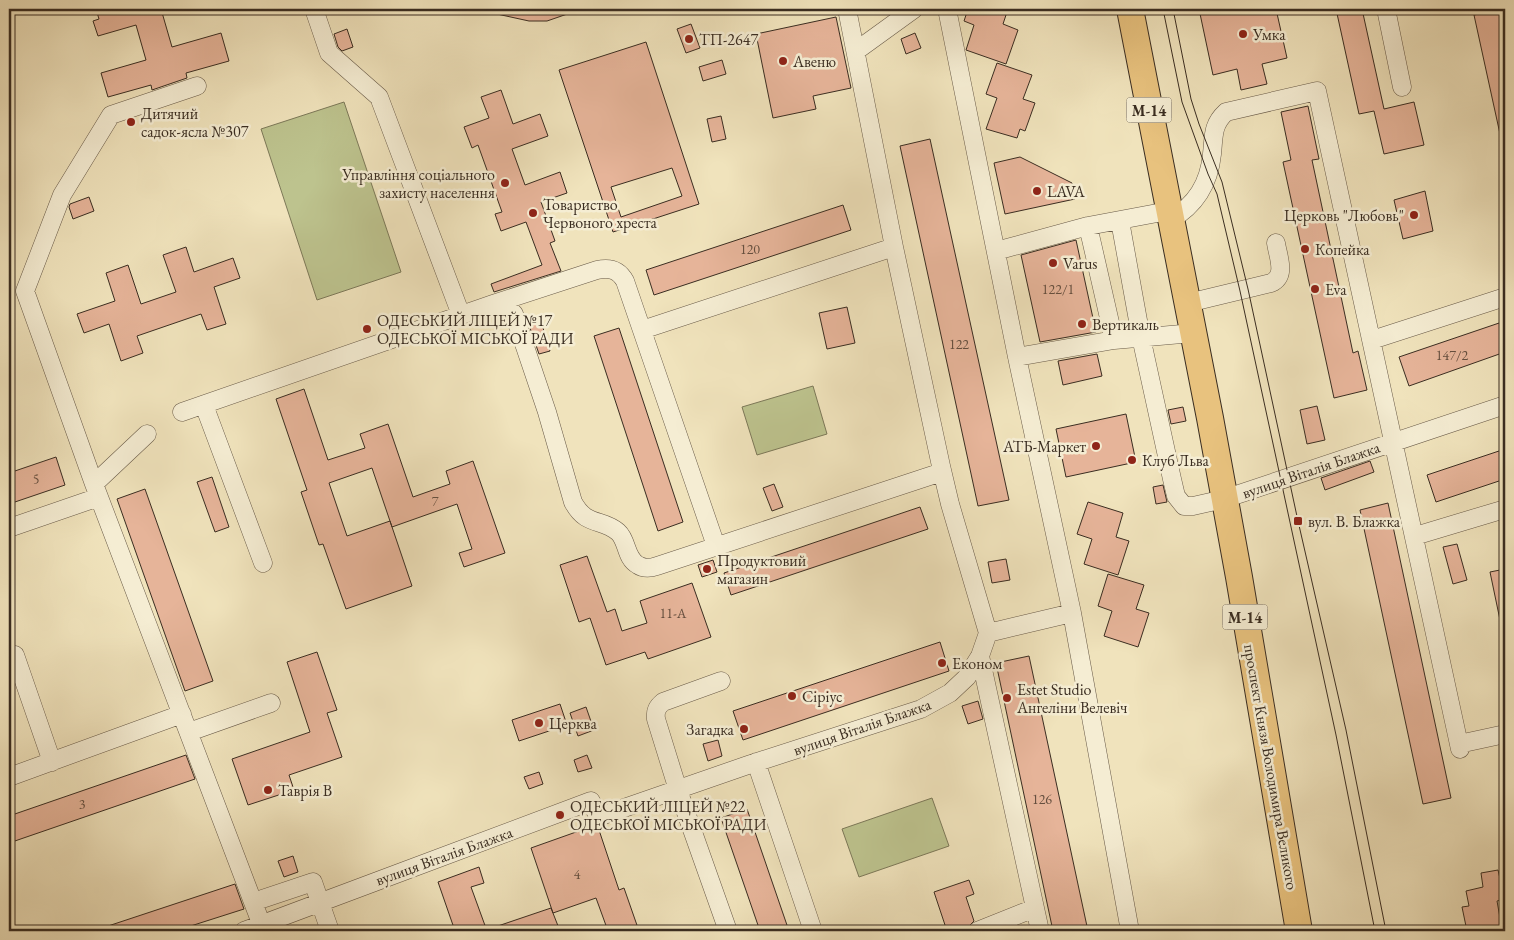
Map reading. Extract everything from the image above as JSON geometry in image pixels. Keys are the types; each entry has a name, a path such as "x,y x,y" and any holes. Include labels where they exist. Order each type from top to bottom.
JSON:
{"highway":[{"name":"проспект Князя Володимира Великого","path":"1130,9 1169,215 1188,303 1224,499 1299,931"}],"street":[{"path":"314,9 329,53 379,96 461,315"},
{"path":"847,9 894,247 942,472 988,633 1072,613"},
{"path":"856,51 914,9"},
{"path":"947,9 1017,357 1072,613 1130,931"},
{"path":"1386,9 1402,86"},
{"path":"197,86 111,115 62,195 25,291 96,491 263,928"},
{"name":"вулиця Віталія Блажка","path":"1142,338 1176,496 1180,503 1188,506 1224,499 1394,441 1317,91 1226,112 1219,119 1215,127 1208,174 1198,196 1183,212 1169,215"},
{"path":"996,251 1088,226 1169,215"},
{"path":"1120,221 1142,338"},
{"path":"1088,226 1114,340"},
{"path":"1188,303 1277,280 1281,270 1276,243"},
{"path":"642,330 894,247"},
{"path":"182,412 492,304 598,270 611,269 622,276 625,281 716,546"},
{"path":"1372,340 1505,297"},
{"path":"492,304 509,309 514,314 577,510 583,516 618,532 624,539 632,561 643,567 656,566 942,472"},
{"path":"1017,357 1114,340 1193,333"},
{"path":"204,405 262,563"},
{"path":"1505,405 1394,441 1460,747 1505,734"},
{"path":"9,528 96,491 147,434"},
{"path":"1415,536 1505,509"},
{"name":"вулиця Віталія Блажка","path":"244,931 263,928 320,903 591,801 598,817 756,762 921,709 950,694 967,677 980,656 988,633"},
{"path":"15,655 52,762"},
{"path":"980,656 1040,931"},
{"path":"720,681 663,702 655,712 678,790 728,931"},
{"path":"189,732 272,703"},
{"path":"9,778 182,714"},
{"path":"756,762 813,931"},
{"path":"254,902 313,882 330,931"},
{"path":"977,931 1035,908"}],"green space":[{"path":"344,102 401,272 317,300 261,129"},
{"path":"813,386 827,434 757,455 742,407"},
{"path":"932,798 949,846 859,877 842,829"}],"building":[{"path":"96,9 161,9 172,47 221,33 229,61 186,73 187,78 152,90 151,85 108,97 101,73 146,60 136,25 98,36 93,21 99,19"},
{"path":"498,9 575,9 576,11 547,21 529,21 497,14"},
{"path":"968,9 1008,9 1003,24 1018,30 1006,64 966,50 974,25 964,21"},
{"name":"Умка","path":"1199,9 1276,9 1287,58 1262,64 1267,84 1241,90 1237,69 1213,75"},
{"path":"1336,9 1362,9 1384,109 1414,102 1424,145 1384,154 1374,111 1359,114"},
{"path":"1503,9 1505,21 1505,134 1500,134 1474,15"},
{"path":"836,17 851,88 813,96 816,109 773,118 756,34"},
{"name":"ТП-2647","path":"691,24 700,48 686,53 677,29"},
{"path":"347,29 353,47 342,51 338,47 334,34"},
{"path":"915,33 921,48 906,54 901,39"},
{"path":"646,42 699,204 613,232 559,70","holes":["672,168 682,196 621,217 611,187"]},
{"path":"722,60 726,74 703,81 699,67"},
{"path":"997,63 1032,75 1023,99 1035,103 1025,131 1020,129 1017,138 986,129 997,98 986,94"},
{"path":"501,90 513,124 540,114 548,136 512,149 525,185 560,172 567,193 541,202 555,241 550,243 561,271 494,292 491,284 542,265 526,222 501,231 495,214 502,212 478,145 472,148 464,127 489,118 481,97"},
{"path":"1308,106 1319,159 1312,160 1353,353 1358,351 1367,390 1334,398 1283,162 1291,160 1281,112"},
{"path":"721,116 726,139 712,142 707,119"},
{"path":"930,139 1009,500 978,506 900,146"},
{"name":"LAVA","path":"1020,157 1072,183 1075,199 1005,214 994,163"},
{"name":"Церковь \"Любовь\"","path":"1425,191 1433,231 1403,239 1394,200"},
{"path":"89,197 94,211 73,219 69,207 70,204"},
{"path":"843,205 851,230 654,295 646,270"},
{"path":"1076,240 1096,332 1040,342 1021,255"},
{"path":"186,247 194,272 233,258 240,278 214,287 226,324 207,330 201,314 137,336 143,353 121,361 109,324 84,333 77,314 115,301 106,273 128,265 141,304 176,292 163,255"},
{"path":"847,307 855,343 827,349 819,313"},
{"path":"540,318 550,351 539,354 528,322"},
{"path":"1505,321 1505,352 1409,386 1399,357"},
{"path":"619,328 683,522 658,531 594,336"},
{"path":"1097,354 1102,376 1063,385 1058,361"},
{"path":"304,389 328,460 365,448 360,434 388,424 413,497 450,484 446,471 473,461 505,553 464,567 459,553 472,549 457,504 392,527 412,586 346,609 323,544 319,545 301,492 307,490 276,399","holes":["372,468 390,521 347,536 329,483"]},
{"path":"1317,406 1325,440 1307,444 1300,410"},
{"path":"1183,407 1186,421 1171,424 1168,410"},
{"name":"АТБ-Маркет","path":"1126,414 1136,462 1066,477 1056,429"},
{"path":"1505,449 1505,479 1436,502 1427,475"},
{"path":"56,457 65,485 9,504 9,473"},
{"path":"1370,461 1374,472 1325,490 1321,478"},
{"path":"212,477 229,527 215,532 197,482"},
{"path":"774,484 783,507 772,511 763,488"},
{"path":"1163,485 1167,502 1156,504 1153,487"},
{"path":"145,489 213,681 185,691 117,499"},
{"path":"1088,502 1123,513 1116,537 1129,541 1118,575 1084,564 1092,539 1077,534"},
{"path":"1388,503 1451,798 1423,804 1360,510"},
{"path":"920,507 928,529 731,595 724,573"},
{"path":"1457,544 1467,580 1453,584 1443,547"},
{"path":"587,556 607,612 615,609 622,631 647,623 640,601 692,583 711,637 648,659 645,652 606,665 590,618 579,622 560,565"},
{"path":"1006,559 1010,580 992,583 988,562"},
{"name":"Продуктовий магазин","path":"713,560 717,572 702,577 698,565"},
{"path":"1505,569 1505,619 1500,620 1490,572"},
{"path":"1108,574 1144,585 1136,609 1149,613 1138,647 1104,636 1112,611 1098,606"},
{"path":"940,642 949,671 743,740 733,711"},
{"path":"317,652 337,710 327,713 342,757 289,775 294,790 248,805 232,759 310,732 287,662"},
{"path":"1029,656 1088,931 1053,931 996,663"},
{"path":"978,701 983,719 968,724 962,706"},
{"path":"560,704 567,725 519,741 512,720"},
{"path":"586,707 594,730 578,736 570,713"},
{"path":"718,740 722,756 708,761 703,744"},
{"path":"186,755 195,779 9,843 9,816"},
{"path":"587,755 592,768 578,772 574,760"},
{"path":"539,772 543,784 529,789 524,777"},
{"path":"747,809 789,931 760,931 721,818"},
{"path":"593,826 598,827 619,890 624,888 639,931 608,931 596,898 553,913 531,848"},
{"path":"293,856 298,872 284,877 278,861"},
{"path":"479,867 484,883 471,887 487,931 455,931 438,882"},
{"path":"1498,870 1501,883 1505,882 1505,899 1497,901 1502,929 1467,931 1462,907 1469,906 1466,891 1483,887 1481,873"},
{"path":"969,880 974,894 966,897 974,921 968,927 947,931 934,892"},
{"path":"235,884 244,909 175,931 99,931 99,929"},
{"path":"551,908 560,931 489,931 489,929"}],"tram line":[{"path":"1163,9 1182,102 1217,194 1240,291 1336,735 1375,931"},
{"path":"1173,9 1191,99 1222,182 1248,289 1298,521 1346,730 1386,931"}],"place":[{"name":"Умка","path":"1243,34"},
{"name":"ТП-2647","path":"689,39"},
{"name":"Авеню","path":"783,61"},
{"name":"Дитячий садок-ясла №307","path":"131,122"},
{"name":"Управління соціального захисту населення","path":"505,183"},
{"name":"LAVA","path":"1037,191"},
{"name":"Товариство Червоного хреста","path":"533,213"},
{"name":"Церковь \"Любовь\"","path":"1414,215"},
{"name":"Копейка","path":"1305,249"},
{"name":"Varus","path":"1053,263"},
{"name":"Eva","path":"1315,289"},
{"name":"Вертикаль","path":"1082,324"},
{"name":"ОДЕСЬКИЙ ЛІЦЕЙ №17 ОДЕСЬКОЇ МІСЬКОЇ РАДИ","path":"367,329"},
{"name":"АТБ-Маркет","path":"1096,446"},
{"name":"Клуб Льва","path":"1132,460"},
{"name":"вул. В. Блажка","path":"1298,521"},
{"name":"Продуктовий магазин","path":"707,569"},
{"name":"Економ","path":"942,663"},
{"name":"Сіріус","path":"792,696"},
{"name":"Estet Studio Ангеліни Велевіч","path":"1007,698"},
{"name":"Церква","path":"539,723"},
{"name":"Загадка","path":"744,729"},
{"name":"Таврія В","path":"268,790"},
{"name":"ОДЕСЬКИЙ ЛІЦЕЙ №22 ОДЕСЬКОЇ МІСЬКОЇ РАДИ","path":"560,815"}]}
